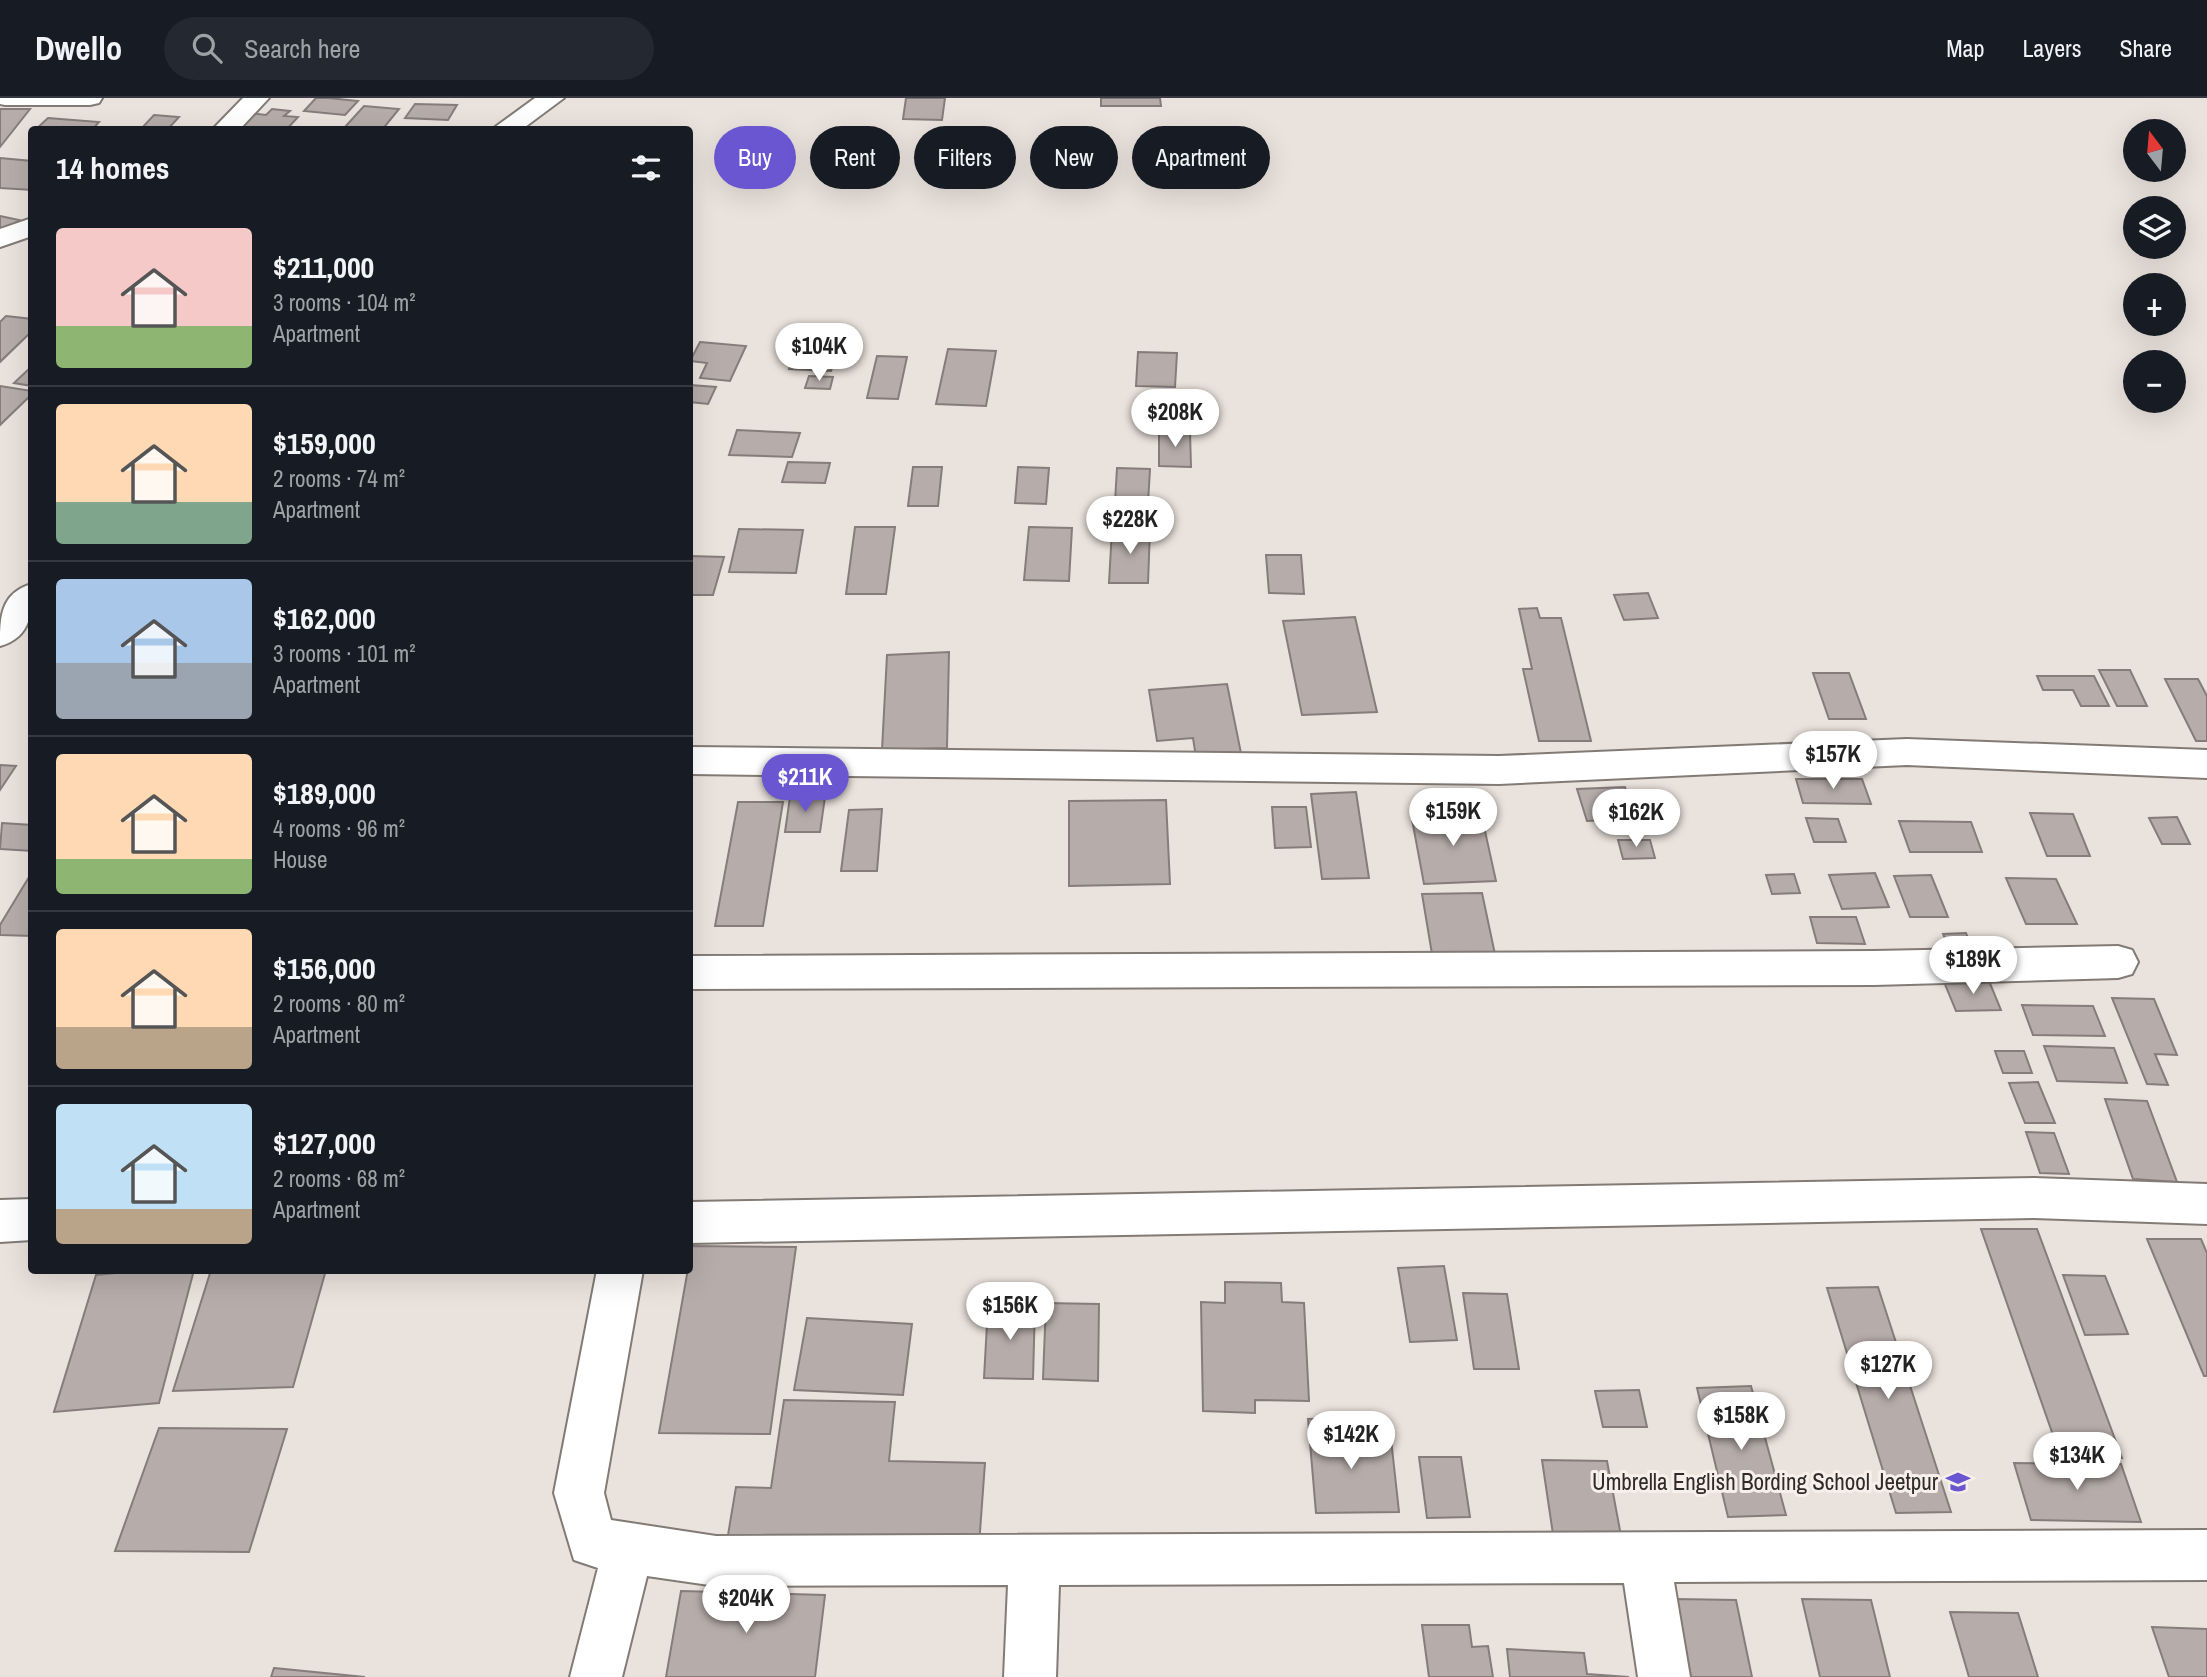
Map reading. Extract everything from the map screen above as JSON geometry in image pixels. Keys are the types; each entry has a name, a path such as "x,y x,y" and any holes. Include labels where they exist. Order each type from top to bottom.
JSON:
{"street":[{"path":"5,98 90,98"},
{"path":"228,126 257,98"},
{"path":"540,98 552,98"},
{"path":"509,126 552,98"},
{"path":"0,239 28,228"},
{"path":"0,634 28,599"},
{"path":"693,761 1499,770 1907,752 2207,764"},
{"path":"693,973 1874,968 2118,962"},
{"path":"693,1223 2034,1198 2207,1204"},
{"path":"0,1221 28,1219"},
{"path":"619,1274 579,1493 592,1542 628,1549 716,1562 2207,1555"},
{"path":"596,1677 628,1549"},
{"path":"1645,1557 1664,1677"},
{"path":"1030,1677 1034,1561"}],"building":[{"path":"316,98 358,101 345,115 304,111"},
{"path":"906,98 945,98 942,120 903,119"},
{"path":"1101,98 1160,98 1161,106 1101,106"},
{"path":"415,104 457,105 448,120 405,118"},
{"path":"364,106 399,109 385,126 346,126"},
{"path":"0,109 30,109 0,147"},
{"path":"272,109 290,111 284,116 298,117 290,126 236,126 249,113 266,115"},
{"path":"154,115 179,117 171,126 144,126"},
{"path":"48,118 99,122 96,126 39,126"},
{"path":"0,158 28,161 28,190 0,188"},
{"path":"0,216 19,220 0,235"},
{"path":"6,316 28,319 28,335 0,362 0,322"},
{"path":"700,342 746,346 730,381 700,378 707,363 693,361"},
{"path":"797,346 838,348 831,371 789,369"},
{"path":"948,349 996,351 986,406 936,404"},
{"path":"1138,352 1177,353 1175,387 1136,386"},
{"path":"877,356 907,357 898,399 867,398"},
{"path":"28,370 28,385 14,383"},
{"path":"809,376 833,377 830,389 805,388"},
{"path":"693,385 716,387 708,404 693,402"},
{"path":"0,386 28,390 28,398 0,425"},
{"path":"737,430 800,433 792,457 729,455"},
{"path":"1159,432 1190,432 1191,467 1159,466"},
{"path":"788,462 830,463 825,483 782,482"},
{"path":"913,467 942,467 938,506 908,506"},
{"path":"1018,467 1049,468 1046,504 1015,503"},
{"path":"1117,468 1150,469 1148,503 1115,502"},
{"path":"855,527 895,527 886,594 846,594"},
{"path":"1029,527 1072,528 1069,581 1024,580"},
{"path":"739,529 803,530 796,573 729,572"},
{"path":"1112,529 1150,530 1148,583 1109,583"},
{"path":"1266,555 1301,555 1304,594 1269,593"},
{"path":"693,556 724,557 713,595 693,595"},
{"path":"1648,593 1658,618 1624,620 1614,595"},
{"path":"1537,608 1540,618 1561,618 1591,741 1539,741 1523,669 1532,669 1519,609"},
{"path":"1355,617 1377,712 1302,715 1283,621"},
{"path":"949,652 947,748 882,750 887,655"},
{"path":"2099,670 2130,670 2147,706 2117,706"},
{"path":"1813,673 1849,673 1866,719 1829,719"},
{"path":"2037,676 2094,676 2109,706 2081,706 2073,690 2043,690"},
{"path":"2165,679 2198,679 2207,696 2207,741 2196,741"},
{"path":"1227,684 1241,753 1196,757 1193,738 1157,741 1149,690"},
{"path":"0,765 16,766 0,790"},
{"path":"1796,779 1862,779 1871,804 1803,803"},
{"path":"1625,787 1635,819 1587,821 1577,789"},
{"path":"1356,792 1369,878 1322,879 1311,794"},
{"path":"790,797 825,797 820,832 785,832"},
{"path":"1166,800 1170,884 1069,886 1069,801"},
{"path":"738,802 783,802 763,926 715,926"},
{"path":"1272,807 1306,807 1311,847 1275,848"},
{"path":"882,809 877,871 841,871 849,810"},
{"path":"1481,813 1496,881 1424,884 1411,814"},
{"path":"2030,813 2073,814 2090,856 2047,856"},
{"path":"2177,817 2190,844 2162,844 2149,818"},
{"path":"1806,818 1838,819 1846,842 1814,842"},
{"path":"1899,821 1971,822 1982,852 1910,852"},
{"path":"2,823 28,825 28,851 0,849"},
{"path":"1618,840 1650,840 1655,858 1623,859"},
{"path":"1875,873 1889,907 1842,909 1829,875"},
{"path":"1794,874 1800,893 1772,894 1766,875"},
{"path":"1931,875 1948,917 1910,917 1894,876"},
{"path":"2006,878 2056,879 2077,924 2026,924"},
{"path":"28,879 28,936 0,935 0,925"},
{"path":"1482,893 1496,959 1433,960 1422,894"},
{"path":"1810,917 1856,917 1865,944 1817,943"},
{"path":"1966,933 1974,954 1952,955 1943,934"},
{"path":"1989,981 2001,1010 1956,1011 1944,982"},
{"path":"2112,998 2154,999 2177,1055 2155,1054 2168,1085 2147,1084"},
{"path":"2022,1005 2093,1006 2105,1036 2033,1035"},
{"path":"2044,1046 2114,1048 2127,1083 2057,1081"},
{"path":"1995,1051 2024,1051 2032,1073 2003,1073"},
{"path":"2038,1082 2055,1123 2025,1123 2009,1083"},
{"path":"2105,1099 2147,1101 2177,1182 2133,1179"},
{"path":"2026,1132 2054,1133 2069,1174 2040,1173"},
{"path":"1981,1229 2037,1229 2122,1458 2061,1458"},
{"path":"2147,1239 2201,1239 2207,1253 2207,1376 2204,1376"},
{"path":"693,1246 796,1247 770,1434 659,1433 687,1274 693,1274"},
{"path":"1444,1266 1457,1340 1410,1342 1398,1268"},
{"path":"193,1274 159,1403 54,1412 96,1275"},
{"path":"210,1274 325,1274 293,1387 173,1391"},
{"path":"2063,1275 2105,1276 2128,1334 2085,1335"},
{"path":"1225,1282 1281,1283 1282,1302 1304,1303 1309,1401 1255,1400 1255,1413 1203,1411 1201,1302 1225,1303"},
{"path":"1878,1287 1951,1512 1896,1513 1827,1288"},
{"path":"1463,1293 1507,1294 1519,1369 1474,1369"},
{"path":"1046,1303 1099,1304 1098,1381 1043,1379"},
{"path":"1035,1305 1033,1379 984,1378 988,1306"},
{"path":"807,1318 912,1324 903,1395 794,1390"},
{"path":"1751,1386 1786,1515 1728,1517 1697,1388"},
{"path":"1639,1390 1647,1427 1603,1427 1595,1391"},
{"path":"784,1400 895,1402 889,1461 985,1463 979,1545 727,1541 736,1487 771,1488"},
{"path":"1343,1418 1345,1440 1391,1439 1399,1512 1316,1513 1308,1419"},
{"path":"159,1428 287,1429 249,1552 115,1551"},
{"path":"1419,1457 1461,1457 1470,1517 1427,1518"},
{"path":"1542,1460 1607,1461 1622,1541 1554,1541"},
{"path":"2014,1463 2121,1464 2141,1522 2031,1520"},
{"path":"681,1591 825,1595 815,1677 666,1677"},
{"path":"1676,1599 1736,1600 1752,1677 1691,1677"},
{"path":"1802,1599 1871,1600 1890,1677 1820,1677"},
{"path":"1950,1612 2018,1613 2038,1677 1969,1677"},
{"path":"1422,1625 1469,1625 1472,1647 1488,1646 1493,1677 1429,1677"},
{"path":"2152,1627 2207,1629 2207,1677 2169,1677"},
{"path":"1507,1649 1584,1653 1587,1674 1629,1677 1510,1677"},
{"path":"274,1668 365,1677 271,1677"}],"place":[{"name":"Umbrella English Bording School Jeetpur","path":"1958,1482"}]}
